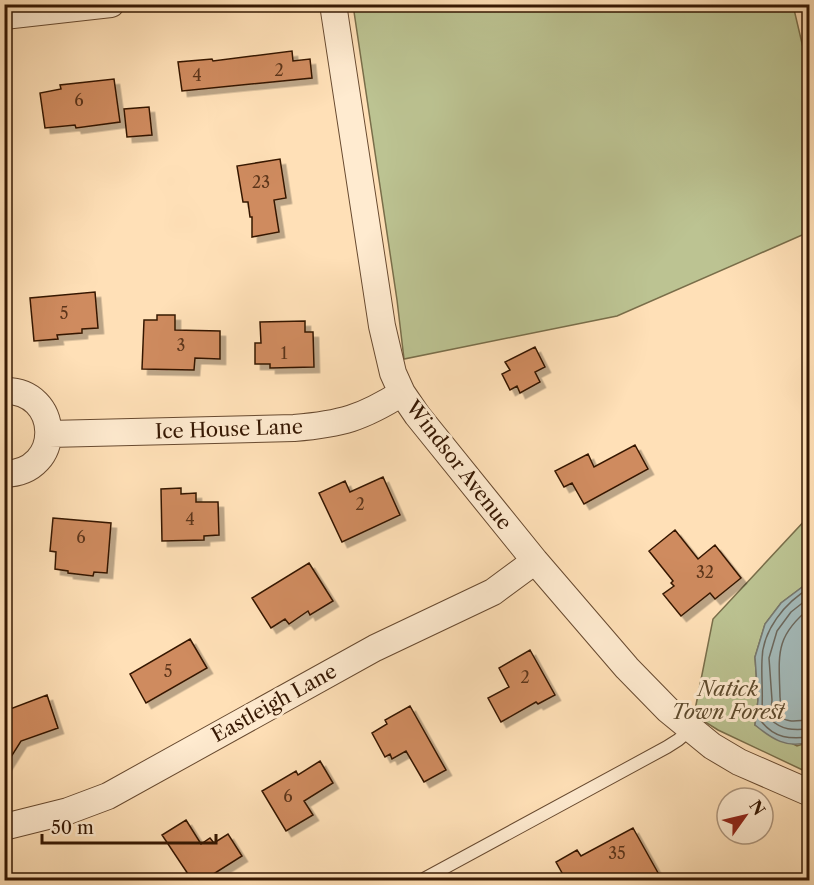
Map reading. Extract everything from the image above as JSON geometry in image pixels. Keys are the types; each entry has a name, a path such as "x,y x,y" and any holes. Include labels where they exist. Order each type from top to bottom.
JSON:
{"street":[{"path":"4,16 111,4"},
{"name":"Windsor Avenue","path":"333,4 387,352 402,393 422,422 535,561 627,668 668,710 712,747 739,762 810,793"},
{"path":"4,391 25,395 36,402 45,414 49,434 47,447 32,467 19,473 4,474"},
{"name":"Ice House Lane","path":"49,434 294,428 330,425 357,418 402,393"},
{"name":"Eastleigh Lane","path":"4,827 68,811 108,796 366,653 493,592 535,561"}],"lane":[{"path":"422,880 667,747 690,729"}],"green space":[{"path":"353,5 793,5 809,73 809,232 617,316 404,359"},
{"name":"Natick Town Forest","path":"809,516 809,582 781,603 765,624 755,657 758,700 755,725 797,746 809,742 809,773 718,730 694,715 713,619"}],"water":[{"path":"809,582 809,742 794,744 780,741 755,725 758,700 755,657 765,624 781,603"}],"building":[{"path":"292,51 293,61 310,59 312,78 182,91 178,62 212,59 213,61"},
{"path":"114,79 120,122 76,128 75,125 45,128 40,93 61,89 60,85"},
{"path":"149,107 152,135 127,137 124,109"},
{"path":"280,159 286,198 274,200 279,232 252,237 252,217 250,217 248,202 243,202 237,166"},
{"path":"95,292 98,328 82,329 82,333 57,335 58,339 34,341 30,298"},
{"path":"157,315 175,315 175,330 220,331 220,359 195,358 194,370 142,369 144,320 157,320"},
{"path":"305,321 305,332 313,332 314,367 270,368 270,364 255,364 255,343 261,343 260,322"},
{"path":"535,347 545,367 535,372 540,382 520,393 517,386 510,390 502,374 510,370 505,362"},
{"path":"635,445 648,469 584,504 572,483 564,487 555,471 588,454 594,467"},
{"path":"383,477 400,515 342,542 319,493 345,481 350,492"},
{"path":"181,488 181,494 196,493 196,502 218,502 219,535 204,536 204,540 162,541 161,489"},
{"path":"53,518 111,523 107,573 94,572 93,576 55,569 56,552 50,551"},
{"path":"675,530 698,559 715,545 741,578 715,599 710,593 681,616 663,594 674,586 671,583 673,581 649,551"},
{"path":"309,563 333,601 310,615 308,611 289,624 285,619 271,628 252,598"},
{"path":"190,639 207,668 146,703 130,674"},
{"path":"530,650 555,695 538,704 536,702 501,722 488,698 509,687 499,668"},
{"path":"47,695 58,728 21,741 4,768 4,727 10,709"},
{"path":"410,706 446,770 424,782 406,751 392,759 390,754 385,757 372,733 387,724 385,720"},
{"path":"320,761 333,783 304,801 313,815 286,831 262,791 296,771 298,775"},
{"path":"186,820 201,844 210,838 214,843 228,834 242,856 204,880 192,880 162,835"},
{"path":"633,828 662,880 566,880 556,862 577,850 581,856"}]}
